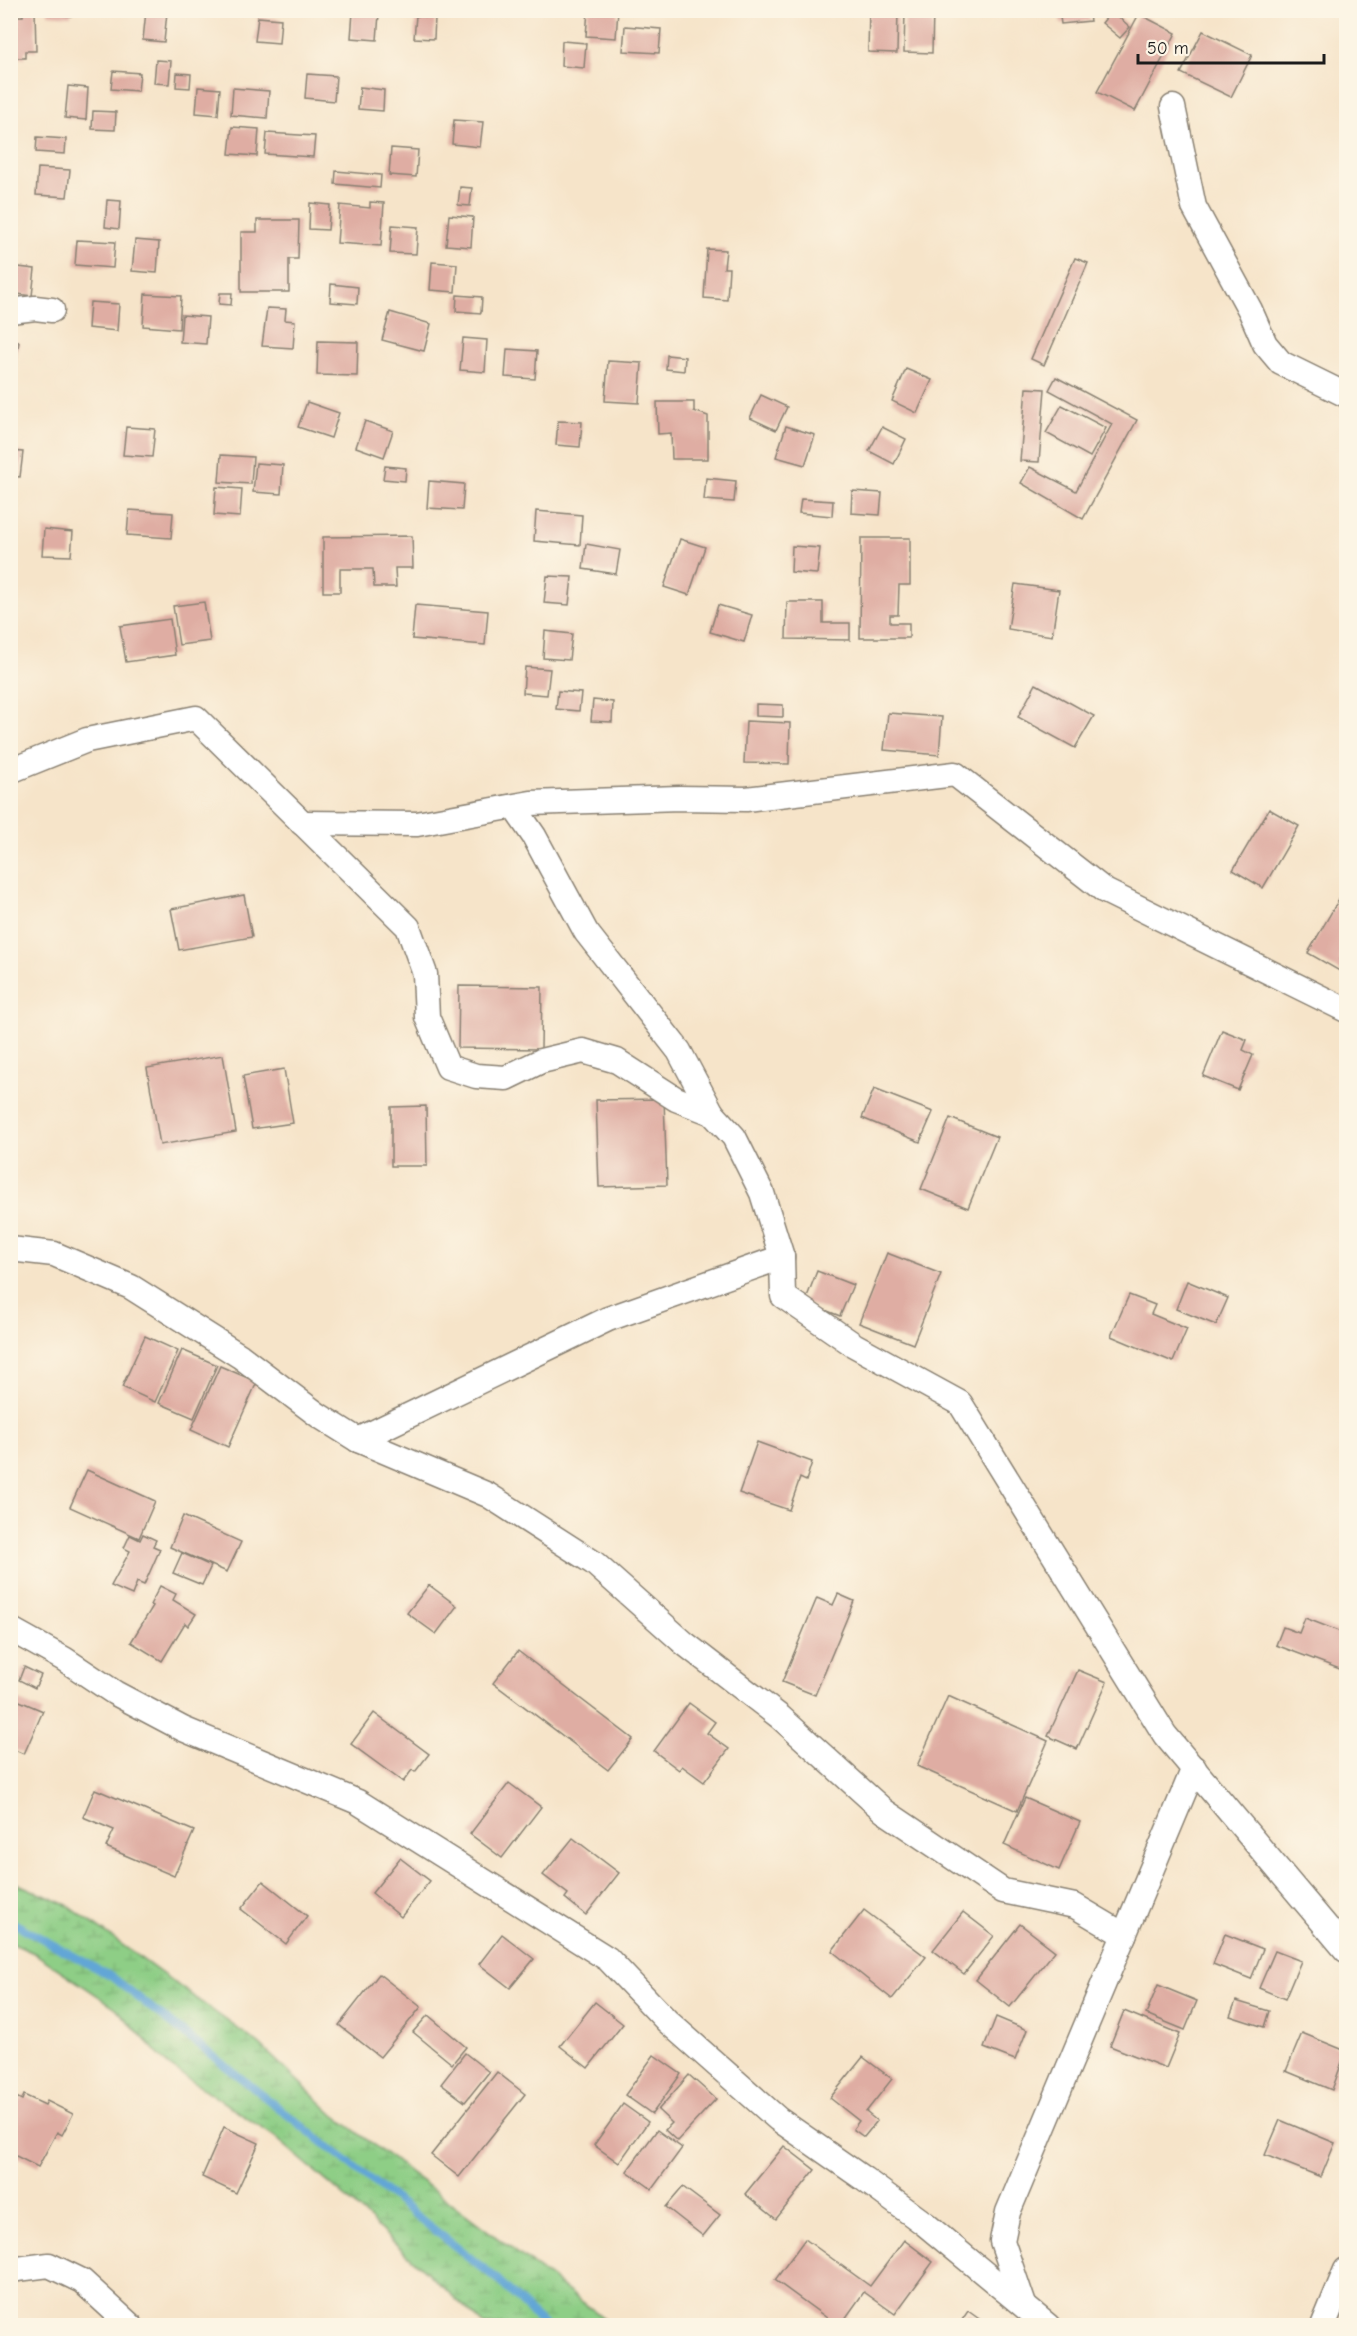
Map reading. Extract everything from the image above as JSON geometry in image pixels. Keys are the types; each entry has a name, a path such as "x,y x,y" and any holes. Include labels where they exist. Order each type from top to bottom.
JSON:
{"street":[{"path":"1173,107 1194,207 1250,310 1265,344 1281,363 1347,395"},
{"path":"10,311 35,308 52,310"},
{"path":"10,771 87,740 196,718 408,927 425,974 427,1017 447,1066 476,1076 506,1078 542,1061 583,1051 616,1061 676,1099 711,1113"},
{"path":"302,823 417,824 531,803 679,798 746,799 954,774 1105,891 1347,1010"},
{"path":"514,807 534,836 586,932 679,1051 711,1113 734,1137 762,1193 782,1257 783,1296 854,1345 960,1403 1165,1735 1347,1950"},
{"path":"10,1249 54,1254 131,1287 240,1356 318,1414 358,1440 488,1495 594,1563 684,1642 780,1717 884,1811 1003,1891 1075,1906 1124,1935"},
{"path":"358,1440 608,1319 782,1257"},
{"path":"10,1629 64,1659 115,1692 183,1729 358,1802 608,1959 667,2021 778,2119 925,2224 1048,2325"},
{"path":"1024,2305 1002,2241 1008,2212 1194,1768"},
{"path":"10,2270 49,2265 82,2281 131,2325"},
{"path":"1323,2325 1347,2270"}],"green space":[{"path":"11,1881 67,1905 259,2044 334,2115 613,2325 484,2325 346,2198 275,2137 168,2065 116,2008 34,1953 11,1943"}],"building":[{"path":"23,10 35,10 36,51 25,51 25,58 10,58 10,16 23,16"},
{"path":"48,10 71,10 71,16 48,14"},
{"path":"588,10 618,10 616,38 586,36"},
{"path":"869,10 898,10 897,53 868,52"},
{"path":"905,10 933,10 932,53 904,52"},
{"path":"1059,10 1088,10 1090,21 1061,24"},
{"path":"146,11 167,12 164,42 143,40"},
{"path":"1112,11 1130,27 1120,38 1102,23"},
{"path":"353,12 379,14 377,40 351,38"},
{"path":"1139,14 1176,33 1135,111 1097,92"},
{"path":"416,16 435,17 434,39 414,38"},
{"path":"258,17 281,19 279,43 255,41"},
{"path":"625,26 661,29 659,53 623,51"},
{"path":"1203,31 1252,55 1231,97 1181,73"},
{"path":"562,41 586,43 584,68 561,66"},
{"path":"156,60 171,61 169,84 154,83"},
{"path":"113,71 140,73 138,91 111,89"},
{"path":"177,73 191,74 190,88 176,87"},
{"path":"307,74 336,76 334,101 305,98"},
{"path":"68,86 88,88 86,120 65,118"},
{"path":"198,87 220,89 218,115 196,113"},
{"path":"360,87 384,90 383,111 358,109"},
{"path":"233,88 269,91 267,118 231,115"},
{"path":"93,111 116,112 115,130 92,129"},
{"path":"454,120 483,122 480,147 452,144"},
{"path":"232,127 259,129 257,156 229,154"},
{"path":"267,133 315,136 313,157 265,154"},
{"path":"37,137 66,139 65,154 36,152"},
{"path":"391,148 418,150 416,177 389,175"},
{"path":"38,168 70,170 67,197 36,195"},
{"path":"336,171 381,175 380,188 335,184"},
{"path":"460,187 472,188 470,206 458,205"},
{"path":"107,200 121,201 119,229 105,227"},
{"path":"370,202 384,203 381,246 337,243 340,205 370,208"},
{"path":"310,203 330,205 328,230 309,229"},
{"path":"449,215 473,217 471,247 446,245"},
{"path":"257,220 299,220 298,259 289,259 289,292 241,292 241,232 257,232"},
{"path":"392,225 418,227 416,254 390,253"},
{"path":"77,240 115,242 113,268 75,265"},
{"path":"135,240 159,242 157,273 132,271"},
{"path":"707,249 726,250 724,268 729,268 727,300 704,298"},
{"path":"1075,258 1088,263 1044,365 1031,359"},
{"path":"432,262 457,264 455,292 430,290"},
{"path":"10,266 35,269 32,296 10,293"},
{"path":"331,284 358,287 357,304 330,302"},
{"path":"220,293 232,293 231,305 219,304"},
{"path":"145,294 181,296 179,329 143,326"},
{"path":"457,295 482,297 481,313 456,311"},
{"path":"90,302 119,304 117,331 88,328"},
{"path":"267,308 286,309 285,320 295,321 293,348 262,346"},
{"path":"390,312 431,324 424,351 382,340"},
{"path":"182,315 208,317 206,344 180,342"},
{"path":"463,338 487,340 485,372 460,370"},
{"path":"10,341 19,342 13,375 10,375"},
{"path":"318,341 358,342 357,376 317,375"},
{"path":"507,349 537,351 535,379 505,377"},
{"path":"667,355 685,357 684,371 666,369"},
{"path":"608,361 642,363 639,403 605,401"},
{"path":"906,369 932,380 917,413 892,401"},
{"path":"1056,377 1137,420 1083,519 1021,483 1030,467 1076,491 1112,424 1049,390"},
{"path":"1026,388 1045,389 1039,462 1020,461"},
{"path":"761,395 787,407 776,430 750,418"},
{"path":"307,402 339,413 331,438 298,427"},
{"path":"657,402 694,402 694,411 708,416 708,459 672,459 671,433 658,434"},
{"path":"1062,405 1106,428 1090,457 1046,433"},
{"path":"365,421 393,431 384,457 356,447"},
{"path":"558,421 582,422 580,447 556,445"},
{"path":"786,426 815,435 805,465 776,457"},
{"path":"126,427 155,429 152,457 123,455"},
{"path":"882,427 906,439 894,464 869,451"},
{"path":"10,451 23,452 20,477 10,476"},
{"path":"221,455 253,457 251,484 219,482"},
{"path":"256,463 283,465 281,494 253,492"},
{"path":"385,466 406,468 405,481 383,479"},
{"path":"706,478 736,481 734,502 704,500"},
{"path":"429,481 464,484 462,510 427,508"},
{"path":"216,487 242,489 240,517 214,515"},
{"path":"852,491 882,493 880,515 851,513"},
{"path":"801,499 833,501 832,516 799,513"},
{"path":"129,510 173,513 171,538 127,535"},
{"path":"536,511 582,515 580,545 534,541"},
{"path":"44,529 73,532 71,556 42,555"},
{"path":"412,536 413,568 395,568 396,587 374,587 373,569 340,569 340,592 323,592 323,537"},
{"path":"861,538 910,538 910,585 899,585 898,615 890,615 890,623 909,623 909,638 860,638"},
{"path":"680,539 705,547 689,595 664,587"},
{"path":"586,544 620,550 616,574 583,569"},
{"path":"792,546 820,548 817,574 791,572"},
{"path":"547,576 572,577 569,605 544,603"},
{"path":"1015,584 1059,590 1052,636 1008,629"},
{"path":"204,602 210,641 179,645 173,606"},
{"path":"787,602 823,602 823,623 850,623 850,640 786,639"},
{"path":"415,605 488,611 485,645 412,639"},
{"path":"718,605 752,615 744,642 710,632"},
{"path":"170,619 175,655 126,662 120,626"},
{"path":"545,631 572,634 569,660 543,658"},
{"path":"525,667 550,669 547,695 523,693"},
{"path":"1036,684 1094,716 1075,748 1018,717"},
{"path":"558,691 581,693 579,711 556,709"},
{"path":"593,700 613,702 612,722 591,721"},
{"path":"756,704 783,705 783,717 756,716"},
{"path":"888,713 942,717 939,755 884,750"},
{"path":"746,721 790,723 789,764 744,763"},
{"path":"1269,809 1299,826 1263,888 1233,870"},
{"path":"1346,887 1346,947 1340,959 1346,963 1343,973 1308,953"},
{"path":"244,895 252,937 179,950 171,909"},
{"path":"459,986 542,987 541,1049 458,1048"},
{"path":"1222,1030 1247,1040 1243,1050 1253,1055 1238,1090 1203,1076"},
{"path":"223,1055 236,1132 160,1145 147,1068"},
{"path":"284,1069 293,1123 252,1129 243,1076"},
{"path":"874,1089 933,1112 920,1142 862,1118"},
{"path":"664,1099 667,1185 599,1187 596,1100"},
{"path":"426,1106 427,1166 391,1166 391,1107"},
{"path":"950,1118 997,1137 968,1208 921,1189"},
{"path":"887,1253 941,1274 913,1344 859,1323"},
{"path":"817,1271 853,1285 840,1316 805,1302"},
{"path":"1187,1281 1228,1298 1216,1325 1176,1309"},
{"path":"1129,1295 1155,1305 1151,1314 1187,1329 1173,1362 1111,1336"},
{"path":"145,1336 178,1351 155,1402 122,1387"},
{"path":"182,1350 217,1365 194,1418 159,1403"},
{"path":"220,1366 257,1382 228,1447 191,1430"},
{"path":"757,1442 812,1462 806,1481 800,1478 789,1510 739,1493"},
{"path":"87,1470 155,1501 139,1538 70,1507"},
{"path":"183,1516 241,1542 227,1572 170,1547"},
{"path":"143,1534 156,1540 153,1546 160,1549 144,1585 137,1582 132,1595 111,1586 130,1551 124,1548 130,1535 140,1540"},
{"path":"182,1553 211,1566 202,1585 173,1573"},
{"path":"429,1585 457,1606 436,1634 407,1613"},
{"path":"160,1586 176,1594 173,1600 196,1614 188,1626 185,1623 162,1661 131,1642 153,1606 150,1605"},
{"path":"838,1594 854,1601 815,1695 782,1682 817,1598 833,1605"},
{"path":"1305,1618 1346,1634 1345,1671 1276,1645 1283,1627 1299,1633"},
{"path":"518,1651 633,1739 608,1770 493,1683"},
{"path":"24,1667 41,1675 35,1688 19,1680"},
{"path":"1078,1670 1107,1682 1077,1749 1048,1736"},
{"path":"948,1696 1048,1741 1017,1811 917,1766"},
{"path":"10,1697 43,1711 24,1754 10,1748"},
{"path":"689,1703 715,1722 707,1733 729,1749 704,1782 682,1766 679,1770 654,1751"},
{"path":"374,1713 429,1754 415,1772 412,1770 403,1782 351,1744"},
{"path":"509,1783 541,1807 502,1858 470,1834"},
{"path":"95,1789 194,1831 174,1876 106,1847 114,1830 83,1817"},
{"path":"1025,1798 1080,1822 1059,1870 1004,1845"},
{"path":"573,1838 619,1873 586,1915 565,1898 568,1894 543,1875"},
{"path":"400,1858 430,1881 401,1917 372,1893"},
{"path":"263,1881 307,1916 286,1944 241,1909"},
{"path":"864,1910 926,1957 892,1999 832,1951"},
{"path":"963,1912 994,1936 964,1974 933,1950"},
{"path":"1020,1924 1055,1951 1010,2007 976,1980"},
{"path":"502,1934 534,1959 510,1988 479,1964"},
{"path":"1225,1934 1263,1949 1251,1979 1213,1964"},
{"path":"1275,1951 1301,1961 1285,1999 1259,1988"},
{"path":"379,1974 421,2007 380,2057 339,2025"},
{"path":"1158,1985 1197,2001 1185,2030 1146,2014"},
{"path":"1236,2001 1269,2011 1264,2027 1230,2016"},
{"path":"595,2002 623,2024 588,2068 560,2046"},
{"path":"1124,2011 1180,2034 1166,2068 1110,2046"},
{"path":"428,2015 466,2047 452,2064 413,2032"},
{"path":"996,2017 1027,2030 1015,2060 984,2048"},
{"path":"1302,2033 1346,2051 1332,2090 1286,2071"},
{"path":"465,2053 489,2072 465,2102 441,2084"},
{"path":"654,2055 681,2074 652,2114 625,2095"},
{"path":"863,2057 892,2079 866,2112 877,2121 864,2137 853,2129 859,2121 830,2098"},
{"path":"497,2072 525,2094 459,2177 431,2155"},
{"path":"689,2075 716,2099 677,2141 665,2130 672,2123 658,2110"},
{"path":"10,2094 22,2100 24,2095 45,2105 47,2101 73,2114 62,2135 57,2132 38,2167 10,2153"},
{"path":"623,2104 648,2122 619,2163 594,2145"},
{"path":"1280,2120 1335,2143 1321,2177 1265,2155"},
{"path":"224,2127 259,2143 236,2193 202,2177"},
{"path":"657,2130 682,2148 652,2189 627,2171"},
{"path":"784,2146 815,2170 776,2219 745,2194"},
{"path":"683,2187 720,2215 703,2236 666,2207"},
{"path":"805,2239 870,2286 904,2240 933,2262 895,2314 864,2292 838,2326 775,2280"},
{"path":"968,2311 989,2326 958,2326"}],"waterway":[{"path":"10,1921 112,1977 497,2279 545,2326"}]}
